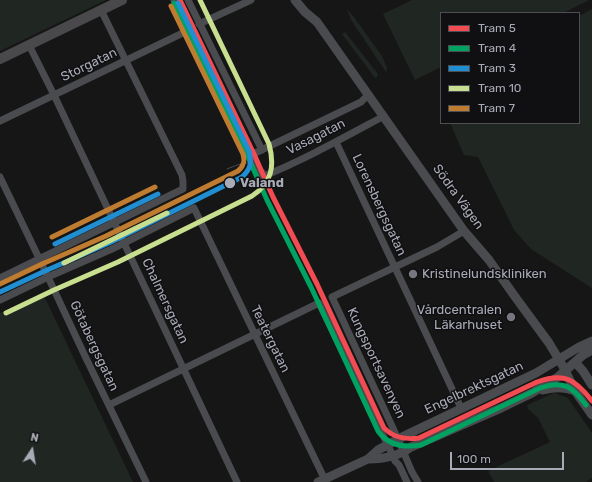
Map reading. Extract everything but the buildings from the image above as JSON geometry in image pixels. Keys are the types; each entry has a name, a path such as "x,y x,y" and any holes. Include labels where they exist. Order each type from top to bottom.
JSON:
{"main road":[{"path":"0,59 122,0"}],"street":[{"path":"174,0 249,156"},
{"path":"188,0 262,150"},
{"path":"200,24 251,0"},
{"name":"Södra Vägen","path":"295,0 305,12 317,22 464,230 489,260 549,343 566,370 575,391 592,415"},
{"path":"0,278 183,189 182,175 101,10"},
{"name":"Storgatan","path":"0,121 189,30"},
{"name":"Chalmersgatan","path":"29,45 115,222 237,482"},
{"name":"Vasagatan","path":"368,95 361,102 249,156 259,178 336,142 384,116"},
{"name":"Lorensbergsgatan","path":"336,142 461,408"},
{"name":"Götabergsgatan","path":"0,177 146,482"},
{"name":"Teatergatan","path":"124,243 194,208 323,481"},
{"path":"395,267 437,247 464,230"},
{"path":"0,300 124,243"},
{"name":"Kungsportsavenyen","path":"395,267 332,297 412,472 418,482"},
{"name":"Kungsportsavenyen","path":"255,335 319,303 387,445 407,482"},
{"path":"109,405 255,335"},
{"name":"Engelbrektsgatan","path":"323,481 368,459 378,450 398,439 536,373 579,347 592,341"},
{"name":"Engelbrektsgatan","path":"368,459 383,459 404,453 411,447 532,393 558,377 592,350"},
{"path":"575,362 592,385"},
{"name":"Engelbrektsgatan","path":"532,393 553,387 566,387 575,391"}],"shaded area":[{"path":"0,0 106,0 0,51"},
{"path":"412,0 589,0 565,12 440,12 440,68 415,80 383,14"},
{"path":"347,9 382,56 387,69 386,72 351,20"},
{"path":"592,9 592,288 531,249 514,230 478,157 464,155 450,124 580,124 580,15"},
{"path":"345,32 378,74 377,77 375,78 342,34"},
{"path":"34,297 45,298 133,482 0,482 0,313"},
{"path":"554,393 568,398 592,433 592,478 586,482 494,482 488,471 550,442 538,418 528,409 527,405"}],"tram line":[{"name":"5","path":"180,0 273,197 317,284 384,428 400,438 419,438 546,379 562,378 568,380 580,387 592,401"},
{"name":"10","path":"6,313 118,262 252,196 259,191 268,180 272,167 269,144 200,0"},
{"name":"4","path":"174,3 267,200 311,287 378,431 382,436 387,440 403,446 421,445 540,388 548,386 566,386 576,393 586,405"},
{"name":"3","path":"0,292 109,243 242,177 249,168 249,151 178,3"},
{"name":"7","path":"0,284 106,236 238,171 242,167 244,161 243,154 171,6"},
{"path":"227,169 244,163 249,163 258,165 268,174"},
{"path":"246,183 256,183 262,185 268,189 273,197"},
{"name":"7","path":"52,237 155,187"},
{"name":"3","path":"55,244 158,194"},
{"name":"10","path":"64,263 167,213"}],"place":[{"name":"Valand","path":"230,183"},
{"name":"Kristinelundskliniken","path":"413,274"},
{"name":"Vårdcentralen Läkarhuset","path":"511,317"}]}
